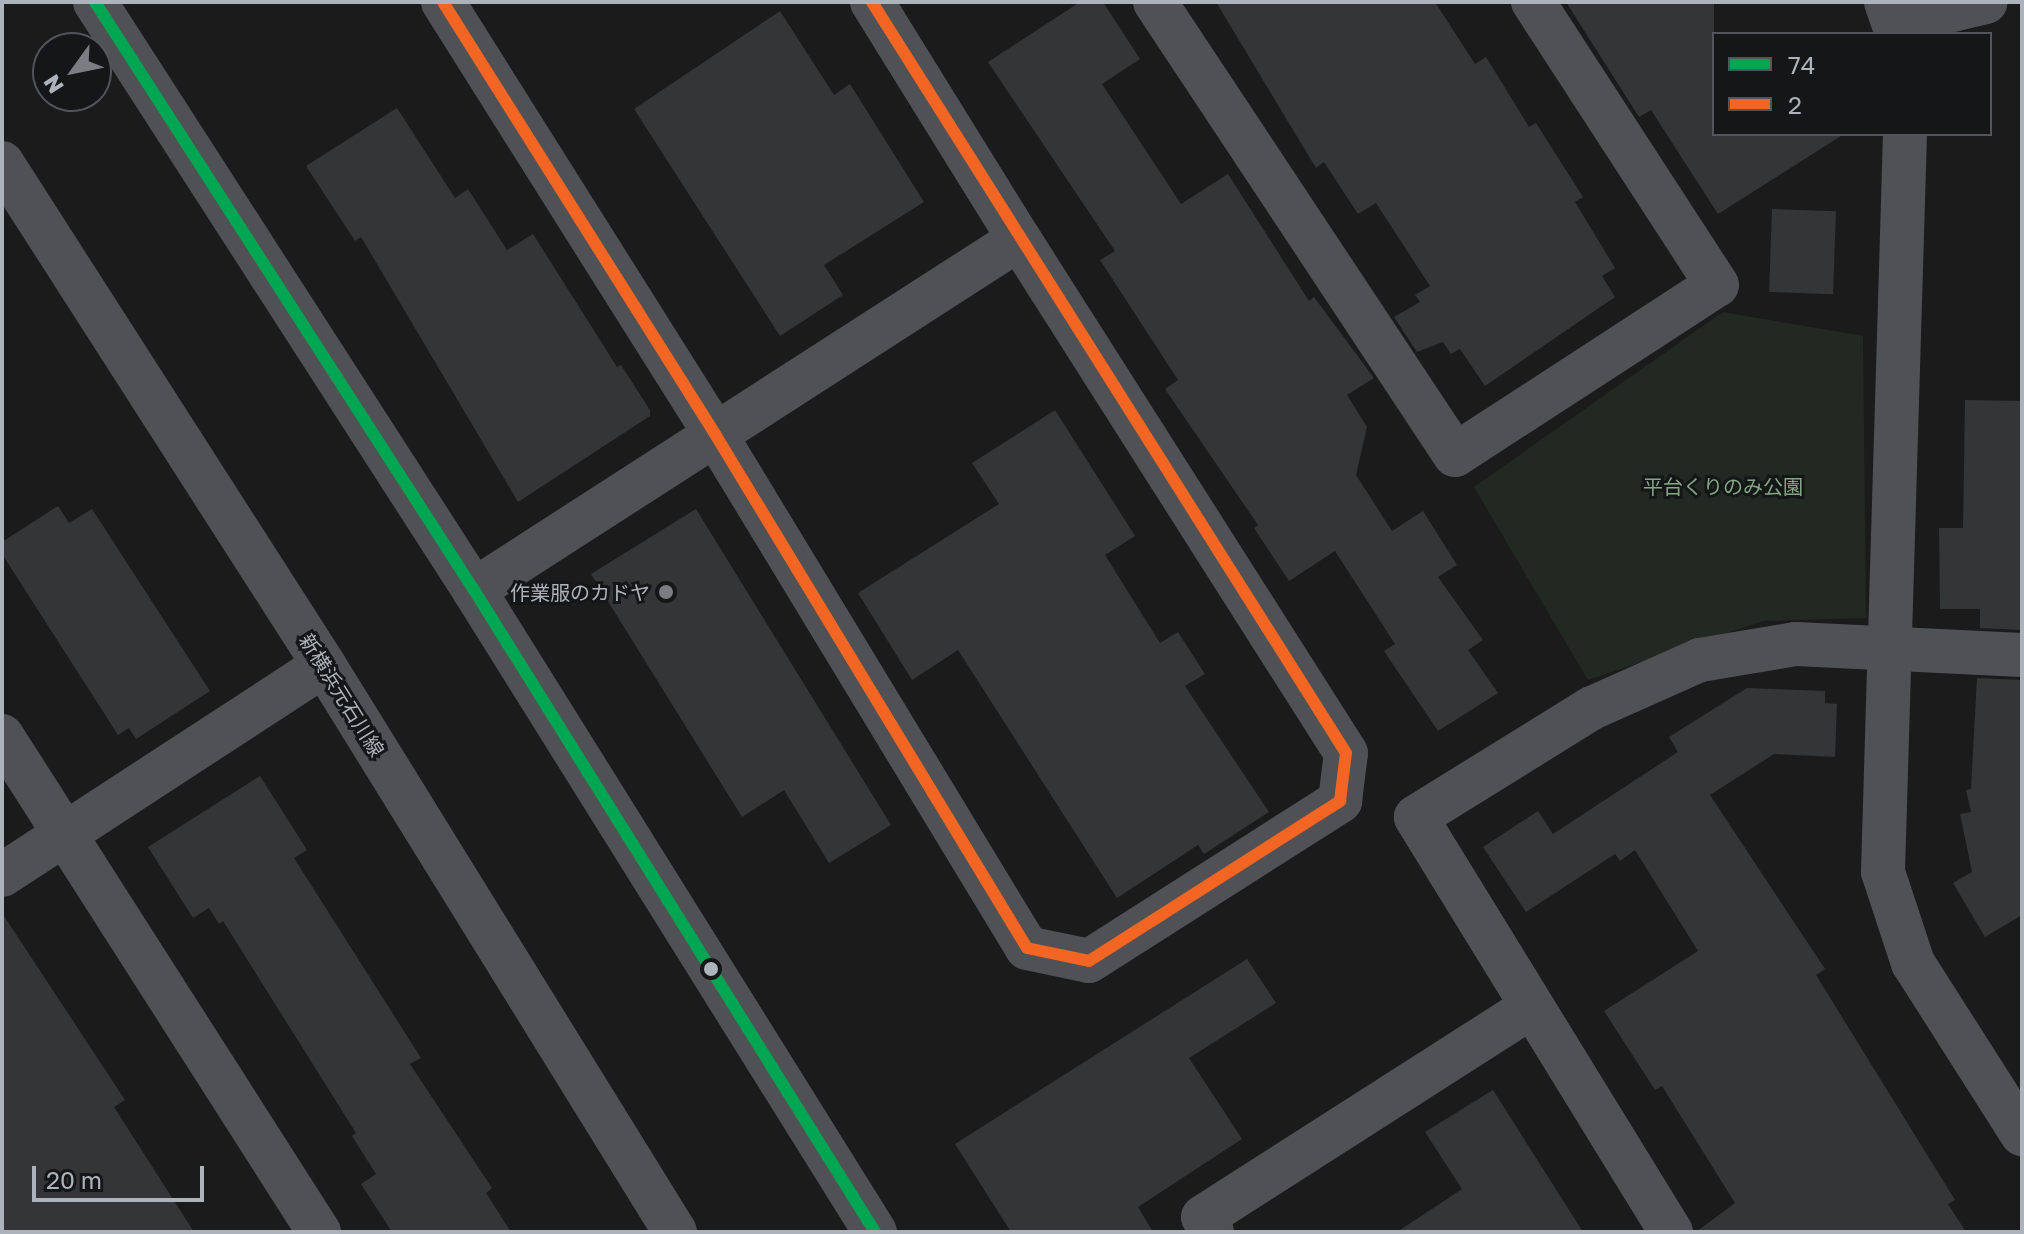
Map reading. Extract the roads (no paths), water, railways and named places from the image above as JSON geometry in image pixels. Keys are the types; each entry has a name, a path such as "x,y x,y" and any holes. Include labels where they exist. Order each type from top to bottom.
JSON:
{"street":[{"path":"95,2 474,590 875,1232"},
{"path":"443,2 715,434 1027,948 1089,961 1340,801 1346,753 872,2"},
{"path":"1155,2 1455,455 1717,285 1533,2"},
{"path":"1893,20 1986,2"},
{"path":"1905,136 1896,480 1886,651 1883,872 1913,963 2022,1134"},
{"name":"新横浜元石川線","path":"2,163 324,665 675,1232"},
{"path":"474,590 1019,239"},
{"path":"1671,1232 1416,817 1592,708 1700,660 1796,644 1886,651 2022,655"},
{"path":"2,875 324,665"},
{"path":"2,736 319,1232"},
{"path":"1212,1232 1203,1217 1531,1007"}],"place":[{"name":"作業服のカドヤ","path":"666,592"}],"park label":[{"name":"平台くりのみ公園","path":"1723,486"}]}
